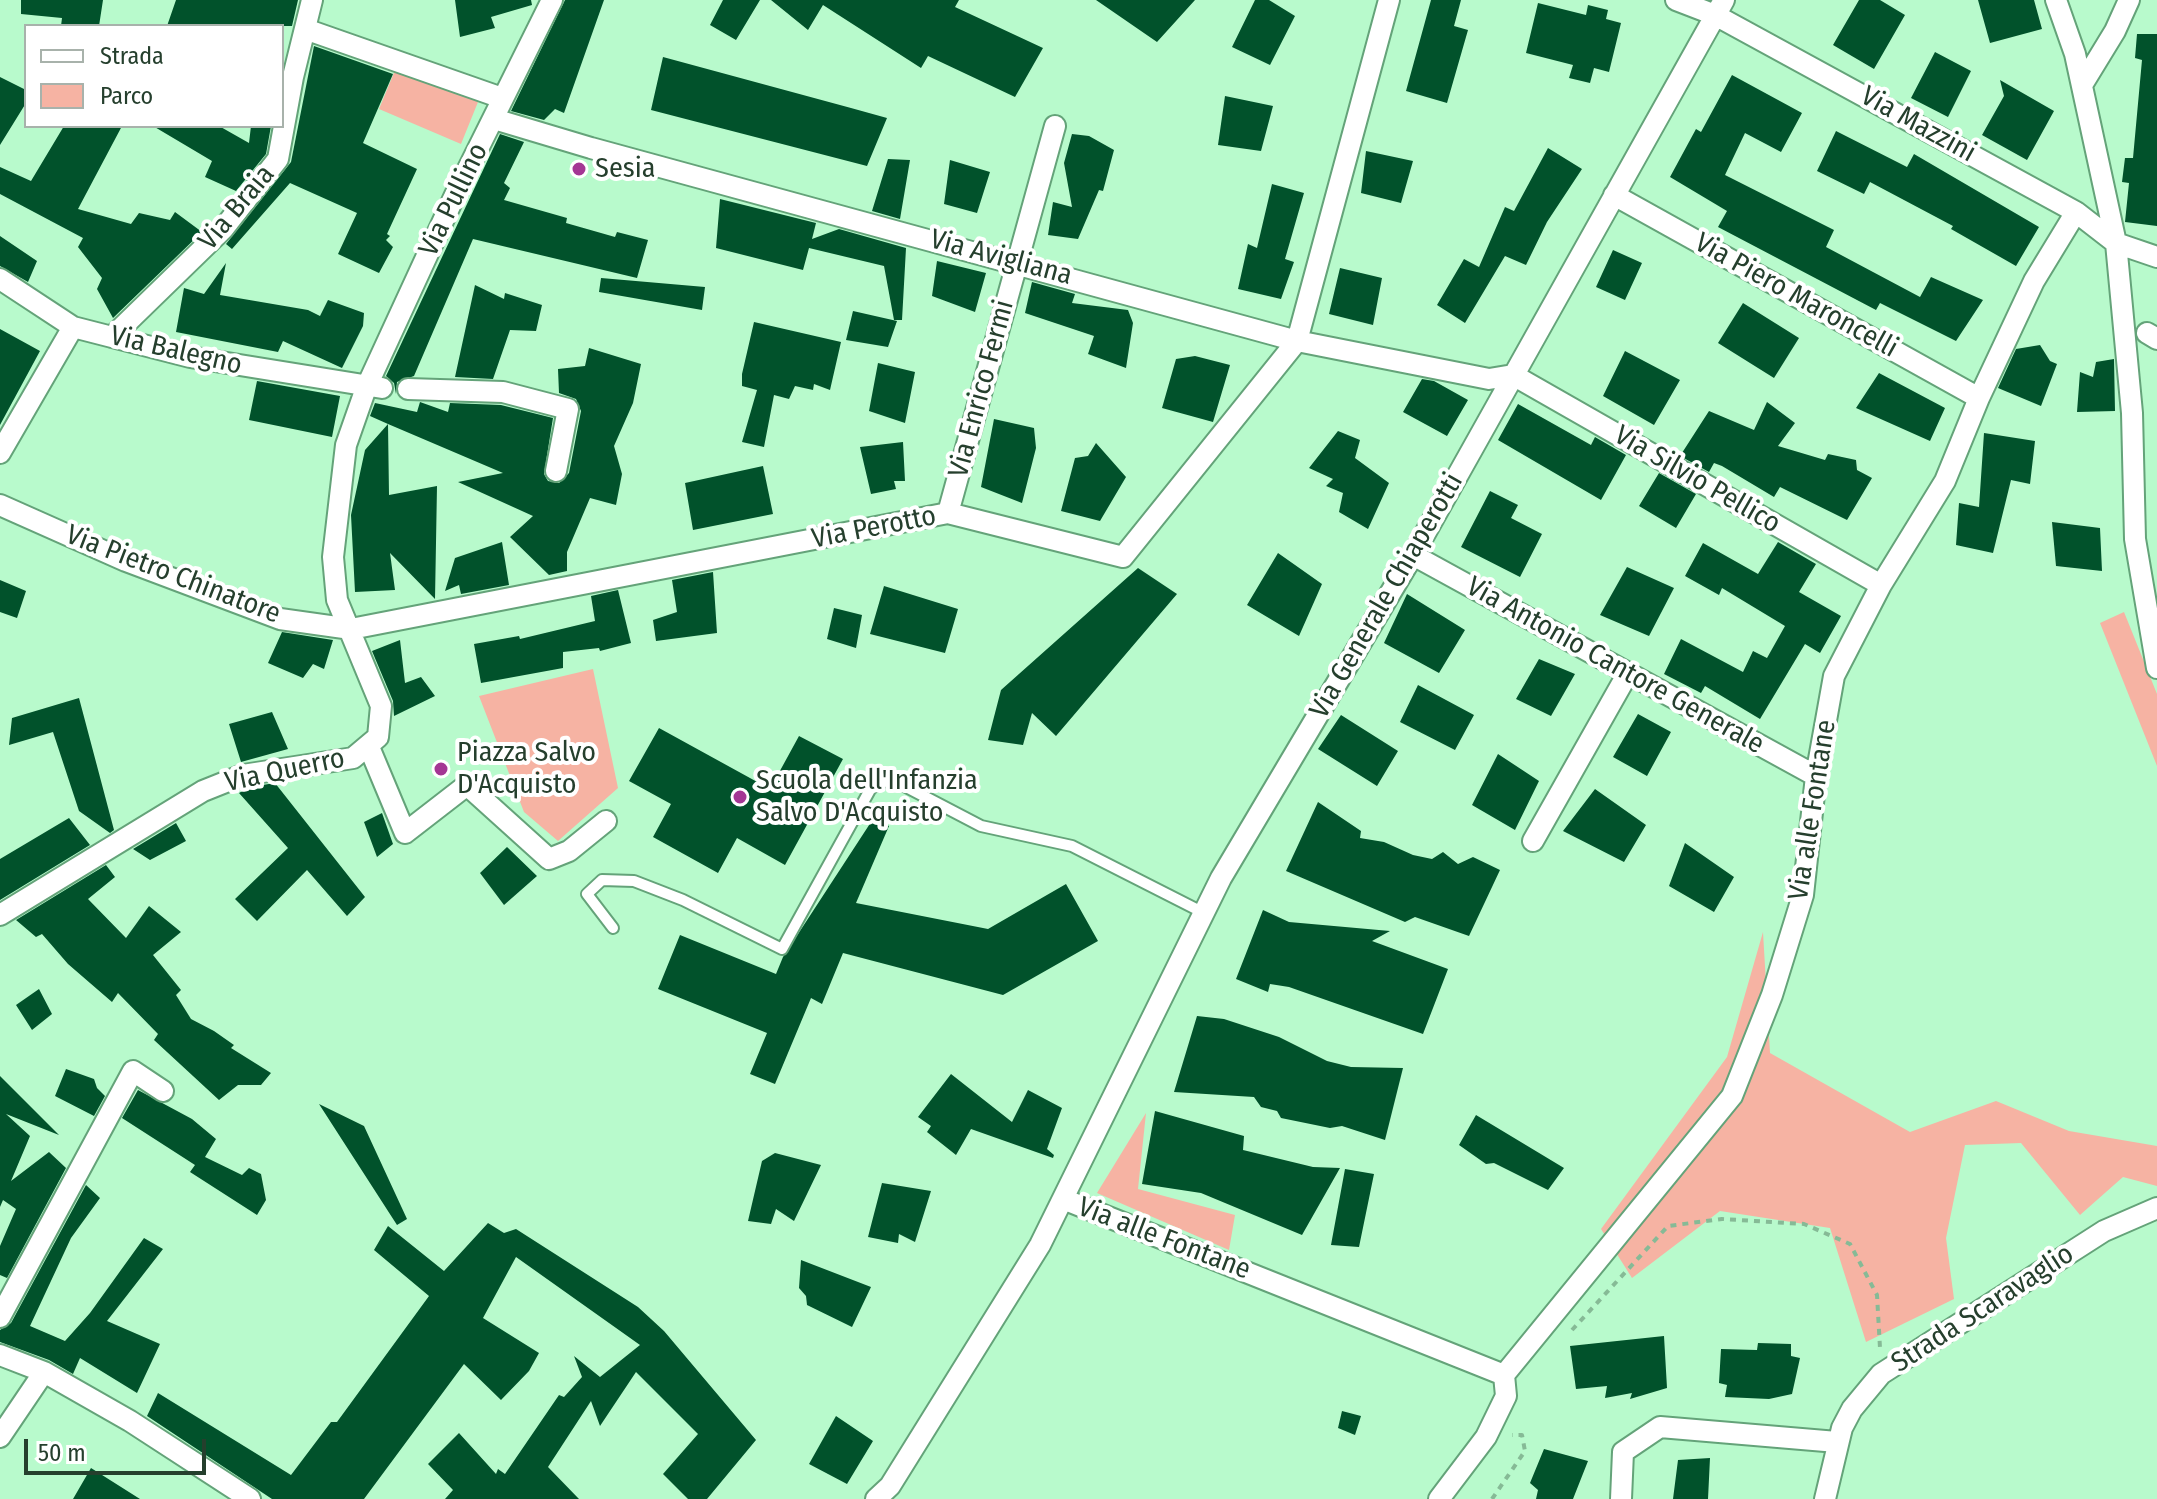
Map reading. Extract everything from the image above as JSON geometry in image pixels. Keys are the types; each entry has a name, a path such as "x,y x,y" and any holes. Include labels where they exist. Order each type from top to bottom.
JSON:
{"street":[{"name":"Via Braia","path":"112,337 223,229 278,159 312,0"},
{"name":"Via Pullino","path":"374,388 502,98 552,0"},
{"path":"1297,341 1389,0"},
{"name":"Via Mazzini","path":"1676,0 1720,8 2076,212 2116,243 2157,257"},
{"path":"2056,0 2075,54 2116,243 2132,413 2135,539 2157,668"},
{"path":"2082,85 2115,31 2129,0"},
{"name":"Via Generale Chiaperotti","path":"1063,1199 1204,913 1413,555 1720,8"},
{"path":"305,29 502,98"},
{"name":"Via Avigliana","path":"494,119 1297,341 1489,379 1513,375"},
{"name":"Via Enrico Fermi","path":"948,513 1055,126"},
{"name":"Via Piero Maroncelli","path":"1614,195 1979,398"},
{"name":"Via alle Fontane","path":"1439,1499 1486,1437 1506,1396 1504,1375 1732,1096 1772,995 1803,895 1816,776 1834,676 1881,585 1945,481 1979,398 2034,281 2076,212"},
{"name":"Via Balegno","path":"0,279 73,327 190,357 374,388"},
{"path":"0,453 73,327"},
{"name":"Via Perotto","path":"351,629 948,513 1123,557 1297,341"},
{"name":"Via Silvio Pellico","path":"1513,375 1881,585"},
{"name":"Via Querro","path":"0,915 203,791 243,775 353,758 378,737 382,725 381,706 337,600 333,557 335,516 346,445 374,388"},
{"path":"408,389 503,392 568,409 556,471"},
{"name":"Via Pietro Chinatore","path":"0,505 126,561 280,619 351,629"},
{"name":"Via Antonio Cantore Generale","path":"1413,555 1816,776"},
{"path":"1533,841 1628,673"},
{"path":"369,747 405,833 467,785 549,859 569,851 606,821"},
{"path":"0,1317 133,1071 163,1091"},
{"name":"Via alle Fontane","path":"876,1499 890,1486 1040,1245 1063,1199 1504,1375"},
{"name":"Strada Scaravaglio","path":"1825,1499 1837,1442 1852,1409 1881,1374 2104,1231 2157,1208"},
{"path":"0,1355 44,1372 130,1421 250,1499"},
{"path":"0,1437 44,1372"},
{"path":"1621,1499 1623,1452 1660,1427 1837,1442"}],"lane":[{"path":"613,928 587,894 602,880 634,881 683,900 782,949 871,788 891,779 981,826 1072,846 1204,913"}],"path":[{"path":"1570,1333 1668,1226 1722,1219 1804,1224 1850,1244 1877,1295 1881,1374"},
{"path":"1492,1499 1525,1451 1522,1435 1500,1435 1496,1416"}],"green space":[{"path":"396,68 478,102 461,144 379,109"},
{"path":"2124,612 2157,694 2157,766 2100,623"},
{"path":"593,669 618,788 558,841 524,812 479,696"},
{"path":"1763,932 1770,1053 1910,1132 1996,1101 2069,1131 2157,1146 2157,1186 2123,1177 2080,1215 2021,1143 1965,1145 1946,1238 1954,1299 1866,1342 1830,1228 1720,1211 1632,1278 1601,1229 1727,1057"},
{"path":"1146,1113 1138,1189 1235,1215 1229,1250 1097,1193"}],"building":[{"path":"21,0 103,0 99,24 61,24 62,18 21,14"},
{"path":"176,0 298,0 292,26 168,24"},
{"path":"455,0 531,0 532,5 491,17 495,28 460,37"},
{"path":"565,0 604,0 564,113 555,109 544,120 511,111"},
{"path":"723,0 760,0 736,40 710,25"},
{"path":"771,0 959,0 955,7 1043,48 1015,97 928,56 921,68 823,5 808,30"},
{"path":"1096,0 1195,0 1157,42"},
{"path":"1255,0 1269,0 1295,16 1270,65 1232,47"},
{"path":"1431,0 1461,0 1454,26 1468,30 1447,103 1406,91"},
{"path":"1859,0 1880,0 1905,15 1874,69 1833,45"},
{"path":"1978,0 2034,0 2042,29 1990,43"},
{"path":"1538,3 1586,15 1588,5 1608,10 1606,19 1621,23 1609,72 1594,68 1590,83 1569,78 1573,65 1526,53"},
{"path":"2137,34 2157,34 2157,226 2125,222 2129,183 2122,182 2125,158 2133,158 2142,60 2135,58"},
{"path":"314,46 393,74 363,143 417,169 387,234 390,236 386,240 393,247 379,273 338,254 357,213 290,183 232,249 226,244 291,162"},
{"path":"1935,52 1971,71 1948,117 1911,98"},
{"path":"663,57 887,118 867,166 651,110"},
{"path":"1732,75 1802,113 1781,152 1745,133 1725,175 1834,230 1826,247 1920,297 1931,277 1983,300 1956,341 1880,303 1876,310 1718,227 1727,211 1670,177 1696,129 1701,132"},
{"path":"0,77 24,89 24,106 0,145"},
{"path":"2000,80 2054,111 2027,160 1982,135 2004,96"},
{"path":"1225,96 1273,106 1261,151 1218,145"},
{"path":"63,128 121,128 78,209 131,224 139,213 170,220 175,212 202,232 113,318 97,289 102,278 78,247 83,238 0,194 0,167 31,181"},
{"path":"156,128 223,128 249,143 251,128 271,128 266,154 236,191 205,177 212,161"},
{"path":"1836,131 1907,167 1914,154 2039,227 2016,266 1951,229 1953,226 1870,182 1864,194 1817,171"},
{"path":"500,134 524,142 504,183 510,188 504,200 567,218 566,223 615,237 617,232 648,240 637,278 473,239 414,376 397,382 396,394 394,383 386,376"},
{"path":"1072,134 1089,136 1114,150 1103,191 1099,190 1078,239 1048,235 1053,202 1072,207 1064,163"},
{"path":"1548,148 1582,169 1547,222 1526,265 1505,256 1465,323 1437,305 1464,259 1479,267 1505,207 1514,211"},
{"path":"1366,151 1413,161 1401,203 1361,193"},
{"path":"888,159 910,160 900,219 872,211"},
{"path":"950,160 990,172 977,213 944,204"},
{"path":"1272,184 1304,193 1285,259 1294,262 1281,299 1238,289 1248,244 1257,248"},
{"path":"720,199 816,223 812,239 839,229 906,248 902,320 894,320 884,266 809,248 803,270 716,248"},
{"path":"0,236 37,261 28,282 0,266"},
{"path":"1613,250 1642,263 1625,300 1596,287"},
{"path":"937,261 986,273 975,312 932,296"},
{"path":"226,263 220,295 308,310 320,316 328,300 364,313 363,326 342,368 283,341 278,352 176,332 184,288 204,294"},
{"path":"1340,268 1382,278 1373,325 1329,314"},
{"path":"601,278 705,287 702,310 599,292"},
{"path":"1032,282 1075,294 1072,303 1128,310 1133,323 1126,368 1088,354 1094,336 1025,313"},
{"path":"475,285 504,299 505,293 542,305 536,331 510,330 493,379 455,377"},
{"path":"1743,303 1799,338 1774,378 1718,343"},
{"path":"853,311 897,321 888,347 846,340"},
{"path":"754,322 841,342 830,390 814,384 813,390 795,386 789,399 774,395 764,447 742,442 757,390 742,386"},
{"path":"0,329 40,351 0,425"},
{"path":"2040,345 2050,361 2057,364 2041,406 1998,388 2016,349"},
{"path":"589,348 641,364 633,403 614,446 622,474 616,505 590,498 567,552 567,571 549,575 510,537 533,516 458,482 503,473 370,416 375,403 417,412 420,402 448,412 450,403 501,405 553,418 544,474 548,481 559,483 569,473 581,411 576,399 559,393 558,369 585,366"},
{"path":"1625,351 1680,380 1654,425 1603,396"},
{"path":"1195,356 1230,365 1213,422 1162,408 1176,359"},
{"path":"2114,359 2115,411 2077,412 2080,372 2093,377 2096,362"},
{"path":"878,363 915,372 905,423 869,411"},
{"path":"1879,373 1945,408 1930,441 1856,408"},
{"path":"1422,379 1434,381 1468,400 1447,436 1403,412"},
{"path":"257,381 340,396 332,437 249,420"},
{"path":"1767,402 1795,423 1778,446 1825,460 1828,454 1856,460 1857,470 1872,478 1847,520 1780,487 1774,497 1722,466 1714,463 1709,472 1680,456 1709,411 1754,430"},
{"path":"1518,404 1591,445 1595,437 1626,455 1601,500 1498,440"},
{"path":"994,419 1034,428 1036,448 1022,503 981,487"},
{"path":"388,424 389,495 437,486 435,599 390,553 395,590 355,592 351,515 365,450"},
{"path":"1338,431 1360,440 1355,458 1389,483 1368,529 1339,512 1343,493 1326,486 1333,479 1309,468"},
{"path":"1984,433 2035,441 2030,484 2011,480 1993,553 1956,545 1959,503 1979,507"},
{"path":"903,442 905,481 894,481 896,489 871,494 860,447"},
{"path":"1096,443 1126,477 1100,521 1061,511 1075,458 1088,456"},
{"path":"763,466 773,514 693,530 685,483"},
{"path":"1659,473 1696,494 1676,528 1639,506"},
{"path":"1490,491 1518,505 1511,518 1542,534 1520,577 1461,547"},
{"path":"2052,522 2100,528 2102,571 2056,566"},
{"path":"502,542 509,585 461,594 459,585 445,591 455,558"},
{"path":"1778,542 1816,564 1799,592 1841,616 1820,653 1805,644 1760,719 1705,686 1701,693 1664,674 1681,639 1743,672 1753,651 1767,658 1785,626 1722,588 1719,595 1685,576 1703,543 1758,574"},
{"path":"1278,553 1322,584 1299,636 1247,605"},
{"path":"1627,567 1674,588 1649,636 1600,615"},
{"path":"1138,568 1177,594 1056,736 1032,713 1023,745 988,740 1001,690"},
{"path":"713,572 717,633 656,641 653,620 677,612 672,580"},
{"path":"0,580 26,591 17,618 0,612"},
{"path":"884,586 958,609 945,653 870,634"},
{"path":"618,590 631,643 600,651 599,648 563,652 563,668 481,683 474,644 519,636 520,639 595,621 591,596"},
{"path":"1407,594 1465,630 1439,673 1384,643"},
{"path":"834,608 862,615 856,648 827,639"},
{"path":"282,632 333,640 324,669 313,664 303,678 268,663"},
{"path":"400,640 405,683 421,677 435,696 394,716 393,701 372,651"},
{"path":"1539,659 1575,674 1551,716 1516,699"},
{"path":"1418,685 1474,715 1455,750 1400,722"},
{"path":"79,698 114,830 110,833 79,811 53,732 9,745 12,718"},
{"path":"272,712 288,749 241,762 229,724"},
{"path":"1638,714 1671,732 1647,776 1613,757"},
{"path":"1341,715 1398,751 1377,786 1318,749"},
{"name":"Scuola dell'Infanzia Salvo D'Acquisto","path":"659,728 770,789 799,736 843,759 785,865 737,838 718,873 653,837 671,804 629,781"},
{"path":"1498,754 1539,781 1515,830 1472,805"},
{"path":"275,783 365,897 347,916 307,870 257,921 235,899 288,848 239,793 250,787"},
{"path":"1595,789 1646,825 1624,862 1563,831"},
{"path":"1318,802 1361,831 1360,838 1384,842 1413,855 1432,859 1443,852 1458,864 1473,857 1500,870 1469,936 1415,917 1405,922 1286,871"},
{"path":"382,813 393,844 377,857 364,822"},
{"path":"69,818 90,845 0,900 0,859"},
{"path":"873,819 889,826 856,903 988,929 1066,884 1098,941 1003,995 843,953 822,1004 811,998 775,1084 750,1074 767,1033 658,989 680,935 776,974 783,957"},
{"path":"176,823 186,841 150,860 133,849"},
{"path":"1685,843 1734,877 1714,912 1669,886"},
{"path":"507,847 537,876 504,905 480,873"},
{"path":"106,865 115,877 88,899 126,938 149,906 181,932 153,955 181,990 176,995 191,1019 214,1031 234,1045 231,1048 271,1073 261,1085 238,1085 219,1100 154,1040 158,1034 118,993 112,1002 68,964 42,934 36,937 16,920"},
{"path":"1263,910 1289,922 1390,931 1372,941 1448,969 1423,1034 1289,987 1270,984 1268,992 1236,979"},
{"path":"39,989 52,1014 32,1030 16,1005"},
{"path":"1197,1016 1224,1019 1279,1037 1327,1061 1351,1067 1403,1068 1385,1140 1342,1126 1330,1128 1281,1118 1277,1111 1261,1107 1254,1097 1174,1092"},
{"path":"66,1069 94,1079 105,1096 94,1116 55,1096"},
{"path":"951,1074 1012,1122 1028,1090 1062,1108 1047,1149 1054,1155 1053,1158 971,1129 956,1155 927,1132 931,1126 918,1117"},
{"path":"0,1076 59,1135 6,1114 30,1136 11,1181 49,1152 66,1168 7,1278 0,1275 0,1246 16,1209 3,1200 0,1207"},
{"path":"138,1090 192,1119 216,1139 205,1157 242,1175 249,1168 261,1174 266,1200 257,1215 190,1172 195,1165 122,1118"},
{"path":"319,1104 364,1126 407,1219 397,1225"},
{"path":"1155,1111 1244,1136 1243,1150 1313,1167 1340,1168 1302,1235 1201,1193 1142,1184"},
{"path":"1476,1115 1564,1168 1548,1190 1494,1163 1486,1164 1459,1145"},
{"path":"775,1153 821,1165 794,1221 776,1209 771,1224 748,1221 762,1161"},
{"path":"1345,1169 1374,1174 1359,1247 1331,1245"},
{"path":"882,1183 931,1191 915,1242 899,1234 898,1243 868,1237"},
{"path":"86,1185 100,1198 71,1238 30,1326 65,1341 90,1313 144,1238 163,1249 107,1321 160,1344 137,1393 80,1358 73,1374 49,1360 0,1342 0,1330 11,1323"},
{"path":"488,1223 504,1233 516,1229 638,1307 664,1331 756,1440 707,1499 688,1499 663,1474 698,1434 636,1372 600,1426 591,1401 548,1467 579,1499 445,1499 453,1490 428,1464 459,1433 496,1474 498,1469 505,1474 559,1395 564,1397 582,1377 574,1356 600,1377 640,1345 516,1257 483,1318 539,1353 529,1371 501,1400 464,1364 364,1499 272,1499 147,1416 158,1393 291,1475 331,1422 337,1422 429,1296 374,1250 388,1226 444,1271"},
{"path":"801,1260 871,1287 852,1327 807,1305 806,1296 799,1288"},
{"path":"1664,1336 1667,1388 1630,1399 1632,1393 1605,1398 1607,1386 1576,1389 1570,1346"},
{"path":"1758,1343 1791,1344 1791,1356 1800,1358 1792,1394 1769,1399 1725,1397 1727,1385 1719,1383 1721,1349 1757,1350"},
{"path":"1342,1411 1361,1416 1355,1435 1338,1428"},
{"path":"836,1416 873,1441 847,1484 809,1464"},
{"path":"1544,1449 1588,1461 1573,1499 1536,1499 1538,1490 1530,1483"},
{"path":"1710,1458 1708,1499 1673,1499 1678,1460"},
{"path":"91,1468 140,1499 73,1499"}],"place":[{"name":"Sesia","path":"579,169"},
{"name":"Piazza Salvo D'Acquisto","path":"441,769"},
{"name":"Scuola dell'Infanzia Salvo D'Acquisto","path":"740,797"}]}
